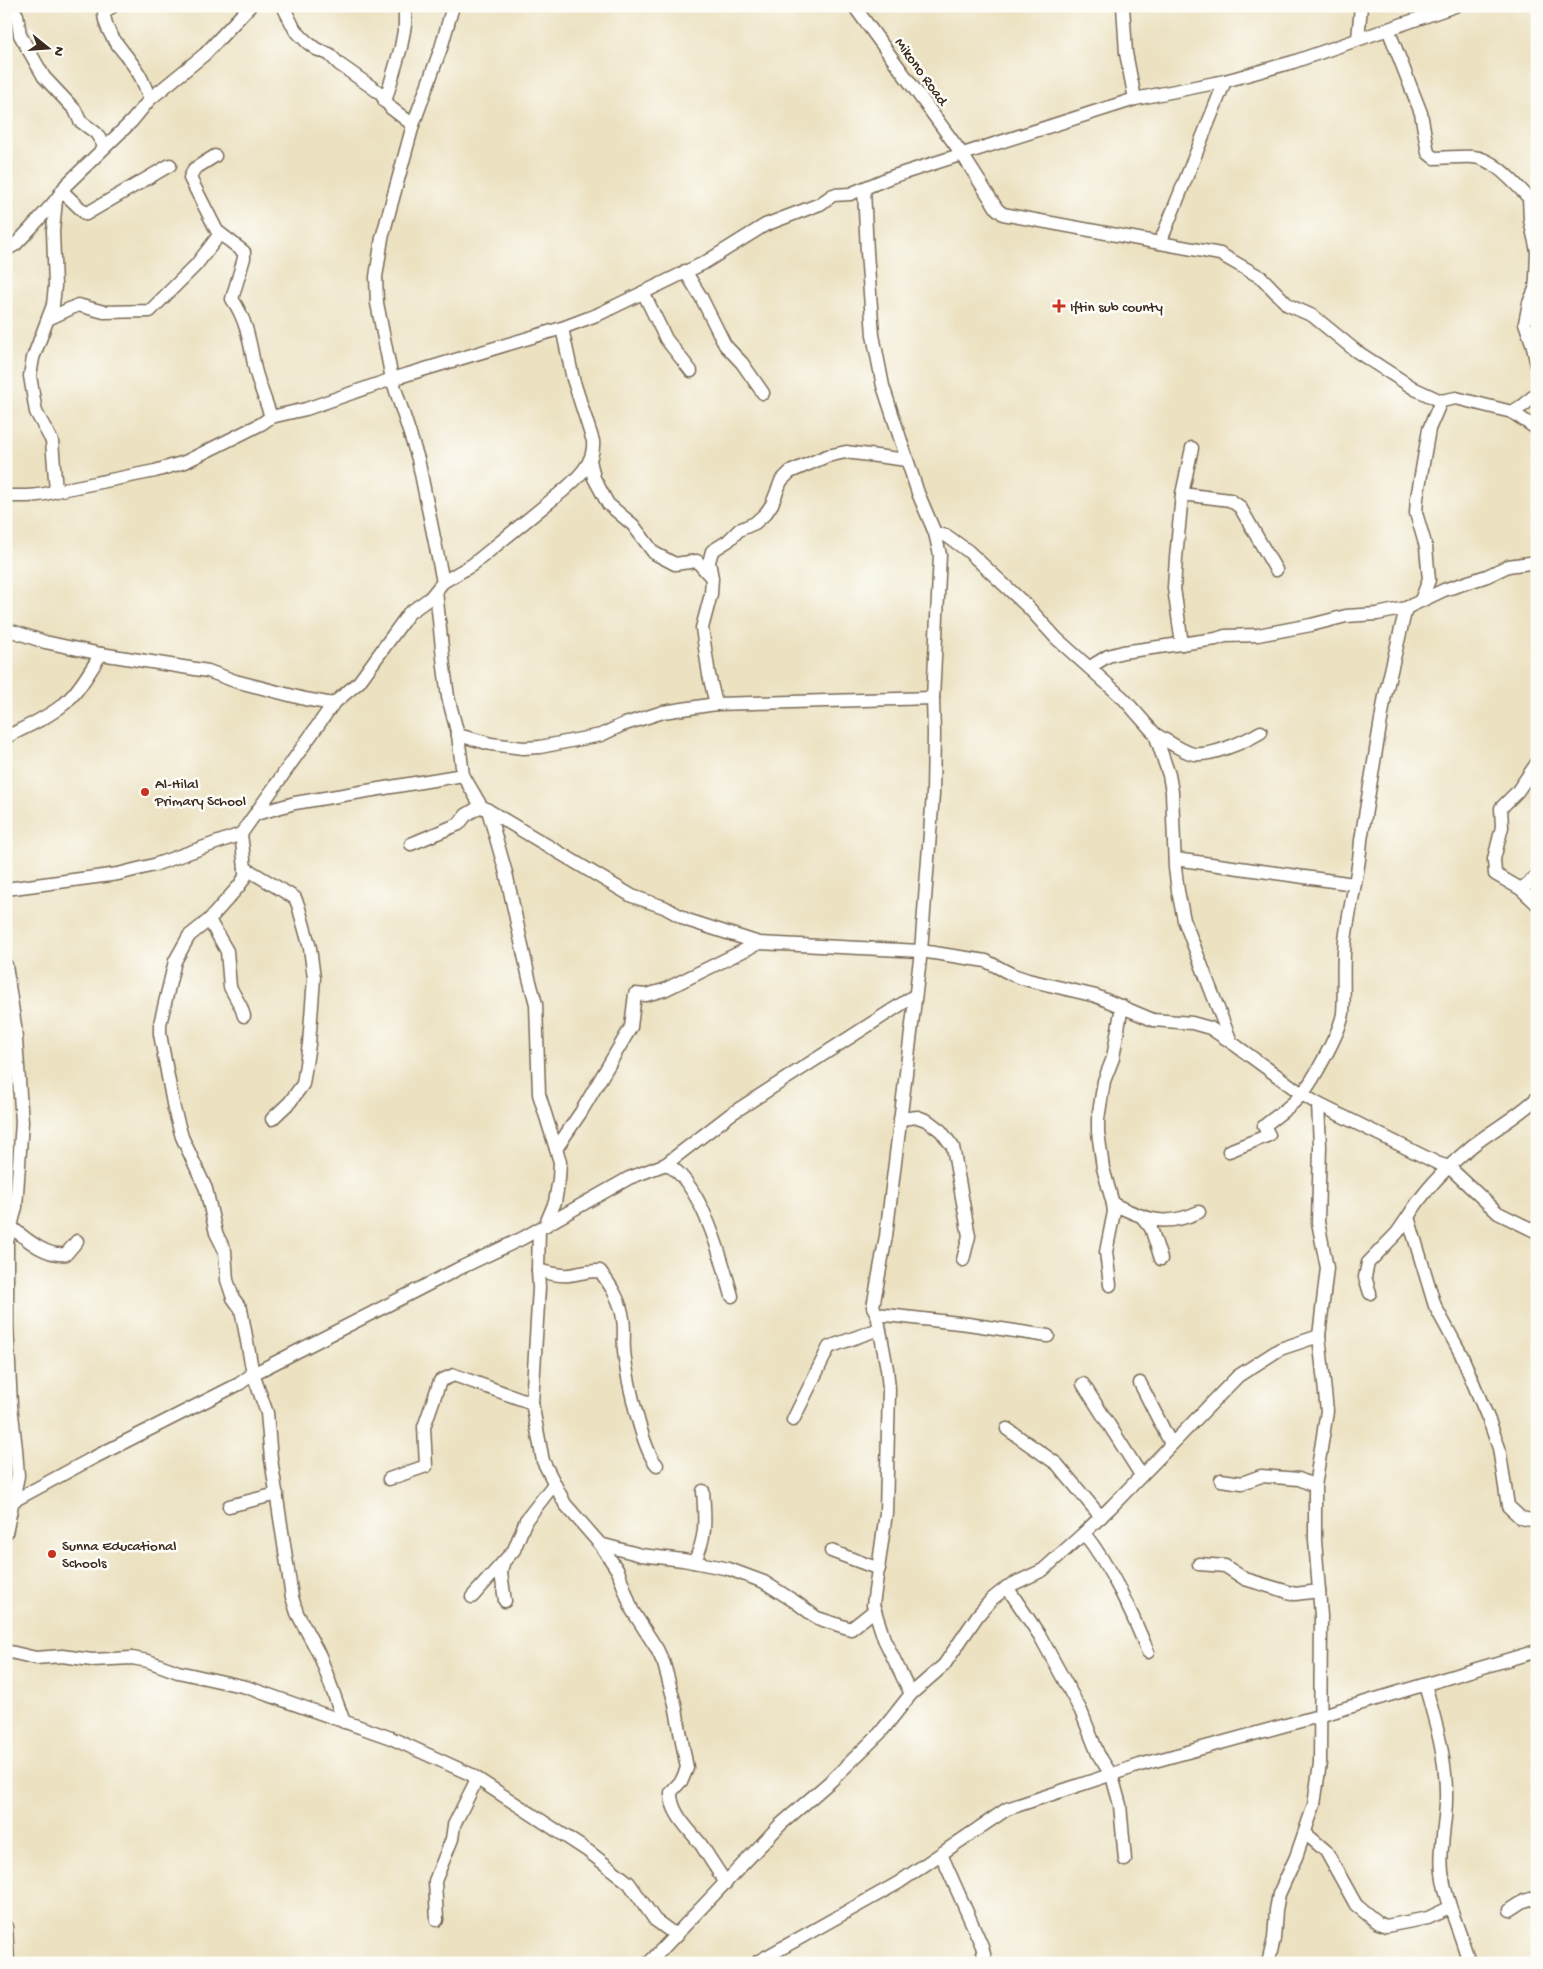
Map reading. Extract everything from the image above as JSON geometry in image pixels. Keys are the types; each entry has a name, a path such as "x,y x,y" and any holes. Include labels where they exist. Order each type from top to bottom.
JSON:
{"street":[{"path":"11,6 17,15 20,35 44,77 75,110 80,121 96,133 104,147"},
{"path":"113,6 104,14 108,28 113,40 124,50 138,72 150,99"},
{"path":"6,250 21,239 59,196 66,185 150,99 205,54 250,6"},
{"path":"283,6 296,30 307,42 316,49 329,54 339,64 380,93 385,102 413,125"},
{"path":"385,102 403,38 405,6"},
{"path":"454,6 413,125 382,238 376,277 377,303 392,379 418,459 439,586 445,674 458,735 463,775 485,808 506,873 536,1004 539,1094 560,1162 559,1179 554,1202 542,1227 538,1270 539,1288 532,1403 543,1461 564,1504 600,1544 618,1572 632,1610 658,1649 668,1678 687,1768 682,1780 671,1792 670,1801 678,1816 701,1845 726,1883"},
{"name":"Mikono Road","path":"854,6 962,154 1002,214 1220,254 1262,278 1288,305 1312,316 1356,351 1416,389 1441,401"},
{"path":"1123,6 1126,53 1135,100"},
{"path":"1358,39 1361,6"},
{"path":"6,496 31,497 45,495 56,491 155,471 185,462 261,424 271,417 306,409 392,379 562,328 599,314 704,263 765,225 820,204 833,195 850,194 891,177 1135,100 1225,81 1293,62 1455,6"},
{"path":"1388,29 1421,113 1428,153 1434,158 1474,156 1485,160 1533,195 1530,220 1537,251 1536,278 1535,289 1529,304 1525,323 1537,366"},
{"path":"6,37 20,35"},
{"path":"1160,243 1225,81"},
{"path":"215,156 194,169 190,178 220,234 244,252 232,299 245,323 256,370 271,417"},
{"path":"59,196 86,214 170,165"},
{"path":"864,189 873,335 883,386 918,493 936,533 940,555 940,589 933,698 933,794 921,951 886,1236 873,1307 877,1314 889,1389 886,1513 874,1610 884,1639 911,1694"},
{"path":"56,491 52,441 36,412 30,376 33,358 53,305 55,286 53,231 59,196"},
{"path":"48,319 78,305 104,312 150,311 196,265 220,234"},
{"path":"685,271 701,297 725,345 742,363 763,393"},
{"path":"643,292 666,339 691,371"},
{"path":"6,888 118,874 154,865 242,834 302,746 334,704 359,682 409,613 439,586 472,565 552,500 576,479 590,460 594,449 593,441 573,379 562,328"},
{"path":"1512,412 1524,405 1537,393"},
{"path":"1421,600 1428,580 1426,547 1416,513 1417,498 1429,429 1441,401 1456,398 1512,412 1537,429"},
{"path":"1182,644 1174,588 1182,494 1192,448"},
{"path":"716,704 709,675 702,628 711,594 712,578 709,562 712,551 739,530 755,523 766,513 775,498 781,481 790,472 828,456 846,452 907,460"},
{"path":"590,460 594,478 608,504 633,526 654,553 675,564 697,561 712,578"},
{"path":"1182,494 1230,500 1240,507 1276,570"},
{"path":"936,533 948,536 968,551 1029,608 1056,638 1124,700 1155,734 1190,753 1199,754 1247,740 1261,732"},
{"path":"1090,667 1108,656 1123,652 1225,636 1258,635 1346,616 1377,614 1406,608 1444,590 1488,576 1508,566 1537,562"},
{"path":"1229,1151 1269,1135 1264,1126 1302,1094 1331,1045 1342,1015 1344,948 1354,884 1359,863 1383,706 1406,608"},
{"path":"6,628 44,642 101,654 208,671 234,681 304,699 334,704"},
{"path":"6,737 42,719 64,704 101,654"},
{"path":"458,735 491,744 524,748 555,745 601,735 622,725 663,712 716,704 769,702 785,704 933,698"},
{"path":"1155,734 1169,775 1172,792 1175,859 1178,891 1184,920 1231,1042"},
{"path":"1537,763 1517,792 1501,808 1502,827 1494,858 1495,874 1521,889 1537,904"},
{"path":"256,814 295,803 463,775"},
{"path":"412,844 459,824 466,815 485,808"},
{"path":"485,808 632,896 664,907 687,920 759,943 921,951 986,961 1013,975 1096,996 1153,1020 1192,1022 1210,1028 1318,1104 1437,1163 1449,1167 1498,1213 1537,1232"},
{"path":"242,834 245,877 209,920 189,936 175,961 160,1024 161,1045 182,1136 206,1189 216,1233 225,1251 227,1280 233,1298 241,1309 253,1374 267,1413 292,1597 297,1613 320,1656 344,1722"},
{"path":"1175,859 1354,884"},
{"path":"245,868 294,898 298,905 310,948 314,978 309,1044 303,1084 290,1102 272,1119"},
{"path":"1521,889 1537,876"},
{"path":"209,920 227,951 230,987 242,1007 244,1016"},
{"path":"556,1149 581,1112 631,1027 635,994 646,995 664,990 759,943"},
{"path":"6,965 15,1026 22,1122 16,1208 8,1228 7,1242 7,1343 18,1476 10,1502 6,1533"},
{"path":"10,1502 239,1384 253,1374 542,1227 629,1178 666,1164 731,1114 914,996"},
{"path":"1110,1285 1106,1252 1114,1212 1103,1168 1098,1119 1104,1081 1113,1058 1122,1006"},
{"path":"1370,1292 1365,1277 1368,1263 1397,1233 1426,1191 1473,1146 1522,1112 1537,1098"},
{"path":"1268,1963 1274,1940 1279,1894 1291,1870 1314,1805 1320,1763 1321,1616 1315,1540 1315,1486 1327,1411 1319,1336 1327,1268 1318,1222 1320,1146 1318,1104"},
{"path":"900,1119 918,1117 923,1119 941,1130 954,1147 969,1236 963,1260"},
{"path":"666,1164 675,1169 686,1181 700,1204 723,1264 732,1296"},
{"path":"1113,1204 1143,1218 1164,1221 1183,1219 1199,1212"},
{"path":"1408,1217 1435,1306 1461,1354 1490,1423 1500,1454 1508,1506 1521,1518 1537,1521"},
{"path":"1143,1218 1151,1228 1161,1258"},
{"path":"8,1228 34,1244 58,1255 66,1254 77,1241"},
{"path":"538,1270 555,1275 567,1275 592,1270 600,1271 612,1288 617,1297 623,1319 624,1352 638,1414 650,1458 657,1465"},
{"path":"877,1314 968,1324 1048,1336"},
{"path":"793,1420 829,1347 879,1329"},
{"path":"650,1963 780,1825 832,1780 880,1733 911,1694 944,1665 978,1615 992,1599 1007,1587 1043,1570 1084,1533 1238,1376 1280,1350 1319,1336"},
{"path":"389,1479 426,1466 424,1427 440,1381 454,1375 532,1403"},
{"path":"1140,1382 1171,1444"},
{"path":"1083,1384 1141,1475"},
{"path":"1007,1429 1057,1464 1101,1517"},
{"path":"1221,1480 1242,1483 1261,1476 1300,1478 1315,1486"},
{"path":"472,1598 514,1550 526,1520 554,1484"},
{"path":"694,1562 701,1548 706,1524 703,1491"},
{"path":"229,1506 277,1494"},
{"path":"1084,1533 1102,1556 1136,1623 1148,1652"},
{"path":"600,1544 641,1555 694,1562 729,1570 764,1582 817,1618 851,1629 874,1610"},
{"path":"831,1551 879,1568"},
{"path":"504,1563 501,1573 505,1600"},
{"path":"1199,1564 1225,1566 1245,1579 1295,1594 1319,1591"},
{"path":"1007,1587 1040,1636 1081,1710 1098,1754 1112,1776 1120,1805 1126,1860"},
{"path":"6,1651 36,1658 62,1656 92,1660 139,1659 178,1672 246,1687 392,1738 477,1779 612,1869 629,1883 655,1920 677,1936"},
{"path":"757,1962 898,1883 1007,1809 1112,1776 1140,1765 1319,1716 1537,1651"},
{"path":"1425,1685 1440,1737 1445,1770 1446,1800 1442,1873 1449,1908 1465,1946 1469,1963"},
{"path":"437,1920 435,1882 452,1839 454,1825 477,1779"},
{"path":"1305,1833 1326,1851 1356,1905 1378,1922 1386,1926 1428,1918 1449,1908"},
{"path":"941,1854 982,1946 986,1963"},
{"path":"1510,1910 1524,1901 1537,1896"},
{"path":"6,1927 8,1963"}],"place":[{"name":"Iftin sub county","path":"1059,306"},
{"name":"Al-Hilal Primary School","path":"145,792"},
{"name":"Sunna Educational Schools","path":"52,1554"}]}
